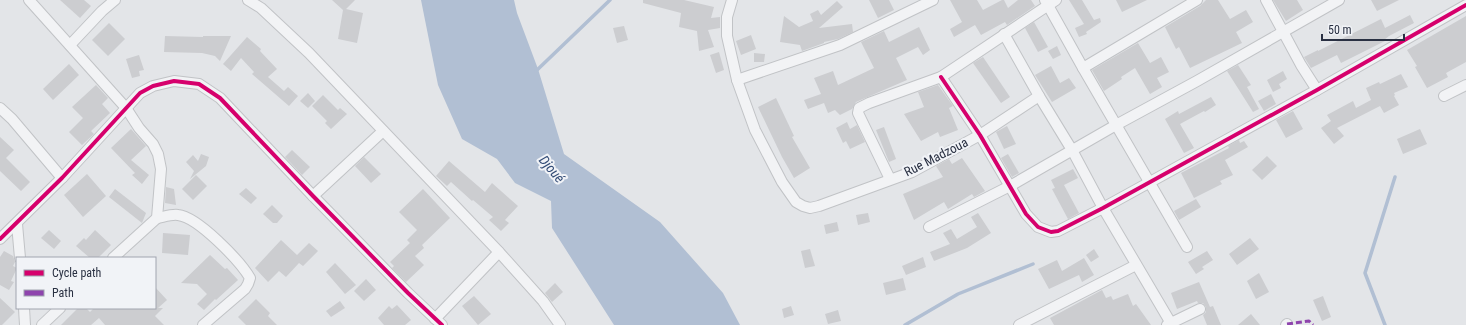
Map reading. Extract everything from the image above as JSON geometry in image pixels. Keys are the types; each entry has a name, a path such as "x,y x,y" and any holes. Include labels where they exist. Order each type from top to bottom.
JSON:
{"street":[{"path":"29,0 126,108 139,128 153,144 158,154 161,169 157,218"},
{"path":"70,45 102,11 115,0"},
{"path":"248,0 264,4 499,252 543,301 560,325"},
{"path":"732,0 727,17 727,36 737,80 840,45 933,0"},
{"path":"1083,68 1197,0"},
{"path":"1266,0 1301,65 1317,90"},
{"path":"929,227 1010,186 1339,0"},
{"path":"890,179 858,113 859,108 941,77 1050,2 1083,68 1187,248"},
{"path":"941,77 980,135 1026,214 1038,227 1051,232 1058,231 1103,208 1317,90 1466,5"},
{"path":"1004,34 1072,150 1103,208 1170,324 1200,309"},
{"name":"Rue Madzoua","path":"737,80 755,130 778,176 796,202 810,208 912,172 980,135 1039,96"},
{"path":"0,239 17,224 62,178 140,93 153,86 174,81 199,84 220,98 313,196 439,322 499,252"},
{"path":"1444,96 1466,85"},
{"path":"0,108 12,119 62,178"},
{"path":"313,196 383,131"},
{"path":"114,257 157,218 178,215 189,218 203,227 241,265 250,278 245,290 203,325"},
{"path":"17,224 20,257"},
{"path":"1019,325 1136,266"},
{"path":"24,309 25,325"},
{"path":"42,325 59,309"}],"water":[{"name":"Djoué","path":"421,0 514,0 517,13 538,69 564,154 660,222 723,293 740,325 614,325 552,228 551,201 515,183 497,159 462,139 438,85"}],"building":[{"path":"60,0 84,0 91,6 80,18"},
{"path":"332,0 355,0 346,9 363,13 357,43 338,39 343,10"},
{"path":"643,0 684,0 714,7 711,18 720,17 720,28 708,30 714,47 699,51 697,31 679,27 681,13 643,3"},
{"path":"869,0 889,0 894,10 878,18"},
{"path":"950,0 977,0 983,10 1002,0 1004,0 1008,8 1018,0 1031,0 1035,6 1007,25 1005,22 981,35 975,25 954,37 950,29 962,22"},
{"path":"1069,0 1082,0 1094,20 1100,18 1101,22 1086,32 1087,34 1079,37 1075,28 1084,24"},
{"path":"1116,0 1147,0 1122,12"},
{"path":"1206,0 1218,0 1230,19 1246,10 1253,22 1236,32 1242,43 1190,68 1179,47 1176,49 1165,27 1200,6"},
{"path":"1273,0 1297,0 1303,10 1286,21"},
{"path":"1371,0 1399,0 1377,11"},
{"path":"837,1 843,7 819,28 852,24 853,32 838,39 824,42 802,51 800,45 780,42 784,16 799,27 813,21 810,14 818,10 821,15"},
{"path":"1410,15 1414,23 1389,36 1384,40 1385,41 1341,63 1337,55 1311,68 1304,57 1381,19 1385,28"},
{"path":"1466,16 1466,62 1446,73 1448,77 1427,88 1415,67 1417,66 1407,50"},
{"path":"1034,22 1048,47 1038,52 1025,28"},
{"path":"109,23 125,39 108,56 92,40"},
{"path":"624,26 628,40 617,43 613,28"},
{"path":"919,27 930,50 923,55 918,47 896,58 907,80 856,102 852,109 840,115 835,110 828,113 824,103 808,109 804,100 821,94 814,78 833,71 838,85 874,68 861,42 884,31 889,42"},
{"path":"751,35 756,49 741,55 736,41"},
{"path":"165,36 231,36 220,61 215,56 202,53 164,52"},
{"path":"247,37 261,49 260,51 277,69 268,77 284,91 288,87 298,96 289,106 252,74 254,72 241,58 231,71 223,64"},
{"path":"1138,43 1150,63 1161,57 1169,72 1157,78 1162,87 1150,94 1135,68 1104,91 1092,70"},
{"path":"1057,46 1061,55 1053,59 1048,51"},
{"path":"719,52 724,70 716,73 710,55"},
{"path":"754,53 765,54 764,62 754,62"},
{"path":"139,55 144,70 139,71 140,76 132,78 126,59"},
{"path":"983,57 1010,97 1001,103 973,63"},
{"path":"69,64 79,75 53,100 43,89"},
{"path":"1238,65 1251,85 1247,87 1259,109 1253,112 1227,71"},
{"path":"1051,66 1060,83 1069,78 1076,88 1052,102 1035,75"},
{"path":"1283,71 1287,79 1279,84 1281,88 1273,92 1267,80"},
{"path":"1401,74 1408,87 1394,93 1399,105 1384,113 1380,106 1337,128 1344,136 1334,144 1321,128 1331,121 1327,115 1353,101 1356,108 1371,100 1366,88 1379,82 1380,84"},
{"path":"96,85 108,98 102,104 110,113 91,131 94,134 82,145 69,132 83,118 72,107"},
{"path":"938,85 953,106 949,108 958,130 940,137 938,132 921,141 904,114 924,107 918,92"},
{"path":"308,93 315,101 308,108 300,101"},
{"path":"1271,94 1276,104 1264,111 1258,101"},
{"path":"323,95 338,110 340,108 347,114 331,129 325,123 327,121 312,106"},
{"path":"1211,97 1216,105 1180,124 1194,148 1184,153 1165,119 1178,111 1179,114"},
{"path":"776,98 794,136 792,137 810,168 794,178 782,157 758,107"},
{"path":"1293,111 1303,129 1286,138 1276,120"},
{"path":"847,122 850,129 857,125 865,142 850,149 846,141 843,143 836,128"},
{"path":"1007,126 1016,144 1004,149 996,132"},
{"path":"884,127 896,159 889,162 876,130"},
{"path":"131,129 146,146 131,160 149,175 142,184 132,175 135,173 111,148"},
{"path":"1420,129 1427,144 1403,154 1397,139"},
{"path":"0,137 14,150 6,158 30,182 21,191 0,171"},
{"path":"1239,140 1240,143 1244,141 1248,147 1225,160 1233,175 1220,181 1222,184 1194,198 1181,173 1229,148 1228,146"},
{"path":"292,150 310,167 302,175 285,157"},
{"path":"201,154 209,157 206,166 190,179 194,171 186,162 193,155 198,161"},
{"path":"1008,154 1019,173 1012,177 1001,158"},
{"path":"1267,156 1277,166 1262,180 1252,170"},
{"path":"364,157 381,174 371,183 355,166"},
{"path":"962,158 985,191 974,197 972,194 948,209 944,202 914,220 903,194 943,177 936,166 949,159 952,164"},
{"path":"449,161 485,192 492,183 518,206 505,220 509,223 501,231 489,220 493,217 473,200 472,201 451,182 447,186 436,176"},
{"path":"1073,169 1078,178 1064,185 1079,213 1068,219 1052,189 1055,188 1051,180"},
{"path":"87,174 106,196 83,217 64,195"},
{"path":"196,175 207,186 193,200 182,189"},
{"path":"166,187 174,189 176,205 165,203"},
{"path":"246,188 257,198 251,204 239,194"},
{"path":"115,189 146,213 142,223 109,197"},
{"path":"423,189 450,218 422,245 424,248 415,256 424,265 406,282 392,268 394,266 390,262 410,243 407,240 417,230 399,212"},
{"path":"1196,199 1201,207 1179,220 1174,211"},
{"path":"272,205 283,216 277,223 273,223 263,214"},
{"path":"868,213 870,222 858,225 856,215"},
{"path":"978,213 991,233 967,248 934,261 930,252 950,244 943,233 951,229 957,239 977,227 971,217"},
{"path":"837,222 839,231 826,234 824,225"},
{"path":"49,230 61,241 54,249 41,238"},
{"path":"95,230 111,245 99,257 89,257 76,246 84,238 86,240"},
{"path":"163,233 190,235 188,255 162,253"},
{"path":"1250,238 1259,249 1237,265 1229,254"},
{"path":"281,240 297,255 309,243 318,251 303,266 299,263 286,277 279,271 268,282 255,268"},
{"path":"810,249 815,266 805,268 801,251"},
{"path":"1094,249 1099,257 1091,262 1086,255"},
{"path":"4,251 13,256 15,262 13,266 16,268 16,270 11,281 14,282 9,290 0,285 0,257"},
{"path":"1207,251 1213,260 1202,267 1204,269 1196,274 1188,262"},
{"path":"210,255 225,269 227,268 238,280 204,310 197,304 207,294 197,284 181,283"},
{"path":"923,257 926,267 906,275 902,266"},
{"path":"1084,258 1094,275 1082,282 1079,275 1049,289 1038,269 1057,260 1062,271"},
{"path":"335,263 356,285 345,294 326,272"},
{"path":"1259,273 1269,292 1256,299 1247,281"},
{"path":"903,278 906,290 886,295 883,283"},
{"path":"366,279 376,290 364,301 354,291"},
{"path":"1199,282 1210,307 1213,306 1221,325 1207,325 1203,315 1206,312 1206,307 1203,303 1198,303 1197,301 1177,309 1171,293"},
{"path":"555,283 563,292 552,302 545,293"},
{"path":"156,288 167,300 158,308 163,308 155,316 164,325 105,325 99,318 91,325 61,325 77,309 87,309 90,312 93,309 156,309"},
{"path":"1102,290 1106,298 1111,296 1113,300 1128,294 1133,306 1136,304 1151,325 1054,325 1050,318"},
{"path":"474,296 491,314 478,325 462,306"},
{"path":"1323,296 1331,317 1322,321 1313,300"},
{"path":"0,298 15,312 2,325 0,325"},
{"path":"256,299 270,313 268,316 277,325 246,325 238,317"},
{"path":"340,301 345,308 331,317 326,311"},
{"path":"397,305 411,320 405,325 384,325 378,318 389,306 392,309"},
{"path":"791,306 794,315 784,318 782,309"},
{"path":"838,310 841,321 828,324 825,314"},
{"path":"1251,314 1260,325 1238,325"}],"waterway":[{"path":"536,71 610,0"},
{"path":"1385,325 1365,273 1395,177"},
{"path":"905,325 958,294 1033,264"}],"marked path":[{"path":"1287,324 1309,321 1313,325"}],"cycle path":[{"path":"941,77 980,135 1026,214 1038,227 1051,232 1058,231 1103,208 1317,90 1466,5"},
{"path":"0,239 62,178 140,93 153,86 174,81 199,84 220,98 313,196 408,293 442,325"}]}
